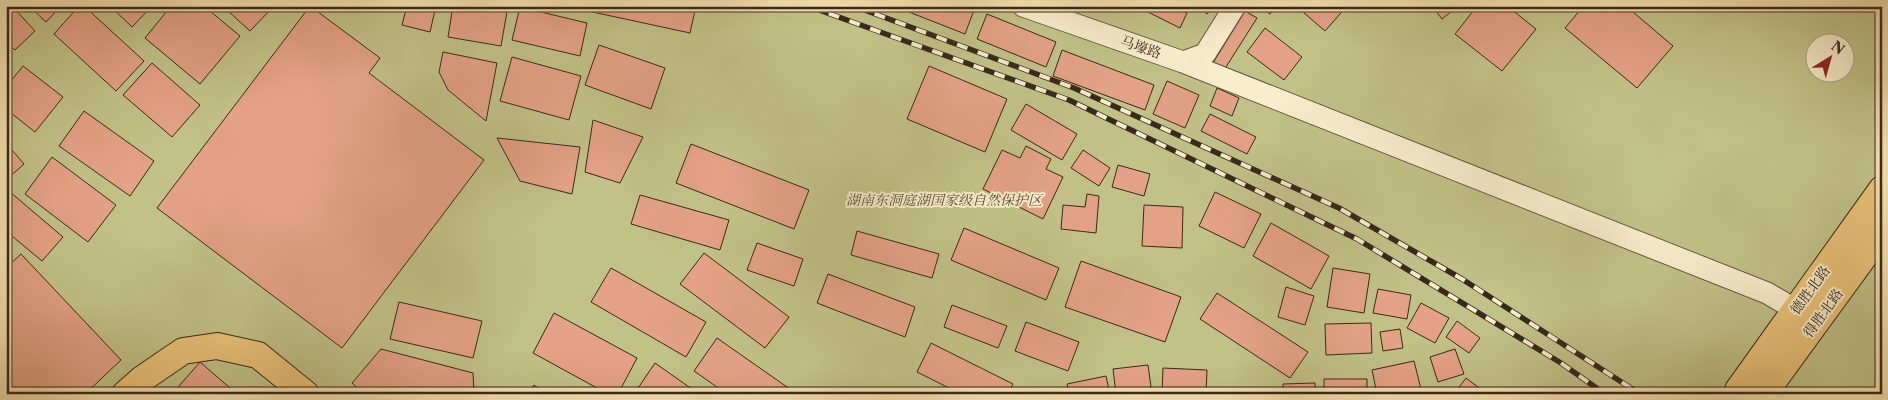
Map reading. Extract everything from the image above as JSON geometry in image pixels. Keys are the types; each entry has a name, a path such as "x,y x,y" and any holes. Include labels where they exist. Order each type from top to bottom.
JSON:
{"main road":[{"name":"德胜北路","path":"1738,390 1882,189"},
{"name":"得胜北路","path":"1764,394 1882,232"},
{"path":"125,394 142,379 183,352 218,346 258,355 306,394"}],"street":[{"name":"马壕路","path":"1023,6 1184,62 1766,293 1796,310"},
{"path":"1184,62 1205,54 1235,6"}],"green space":[{"name":"湖南东洞庭湖国家级自然保护区","path":"6,6 1882,6 1882,394 6,394"}],"building":[{"path":"6,6 12,6 35,31 15,50 6,41"},
{"path":"29,6 61,6 46,22"},
{"path":"79,6 84,6 144,61 116,91 54,34"},
{"path":"110,6 152,6 132,27"},
{"path":"171,6 204,6 240,36 200,84 145,38"},
{"path":"233,6 274,6 250,31 228,11"},
{"path":"310,6 380,58 369,73 484,160 342,348 157,208"},
{"path":"407,6 436,6 430,32 402,25"},
{"path":"453,6 508,6 501,46 448,37"},
{"path":"589,6 696,6 690,33 588,11"},
{"path":"911,6 964,6 974,10 965,34 909,12"},
{"path":"1136,6 1172,6 1187,13 1180,28"},
{"path":"1198,6 1214,6 1207,14"},
{"path":"1259,6 1276,6 1270,14"},
{"path":"1296,6 1347,6 1325,31"},
{"path":"1432,6 1458,6 1442,19"},
{"path":"1477,6 1507,6 1536,29 1502,71 1455,34"},
{"path":"1578,6 1626,6 1673,46 1637,88 1565,28 1581,9"},
{"path":"520,7 587,23 580,56 512,40"},
{"path":"1245,11 1257,18 1219,78 1208,71"},
{"path":"987,14 1056,42 1046,67 977,39"},
{"path":"1265,28 1302,57 1284,80 1247,52"},
{"path":"599,45 665,68 651,109 585,85"},
{"path":"1062,50 1154,85 1145,110 1053,76"},
{"path":"443,52 497,63 486,121 448,90 439,72"},
{"path":"512,57 581,76 569,120 500,101"},
{"path":"152,63 200,105 172,137 123,95"},
{"path":"23,66 63,97 35,132 6,109 6,87"},
{"path":"929,66 1007,99 985,152 907,119"},
{"path":"1167,81 1199,95 1185,128 1153,114"},
{"path":"1217,88 1239,98 1232,116 1210,106"},
{"path":"1026,104 1077,134 1062,160 1011,130"},
{"path":"84,111 154,161 130,196 59,146"},
{"path":"1210,114 1256,137 1247,154 1201,131"},
{"path":"593,120 643,137 620,183 585,172"},
{"path":"497,138 580,147 572,194 520,181"},
{"path":"6,143 24,164 6,180"},
{"path":"691,144 809,190 794,229 676,183"},
{"path":"1026,146 1051,159 1046,169 1063,177 1043,219 983,189 1002,150 1020,158"},
{"path":"1083,150 1110,168 1099,186 1071,168"},
{"path":"52,157 116,205 88,242 25,194"},
{"path":"1118,165 1150,174 1144,196 1112,187"},
{"path":"10,192 63,237 42,261 6,231 6,196"},
{"path":"1215,192 1261,214 1244,248 1199,226"},
{"path":"1087,194 1099,196 1096,233 1061,229 1063,205 1085,207"},
{"path":"640,195 729,220 720,250 631,224"},
{"path":"1144,205 1183,207 1182,248 1142,246"},
{"path":"1271,223 1329,256 1311,289 1253,256"},
{"path":"964,228 1059,268 1046,300 951,260"},
{"path":"857,231 939,254 932,278 851,255"},
{"path":"757,243 803,259 794,286 747,270"},
{"path":"704,253 789,317 765,348 680,284"},
{"path":"21,254 121,360 85,394 6,394 6,268"},
{"path":"1081,261 1181,297 1165,342 1065,307"},
{"path":"611,268 706,322 686,357 591,302"},
{"path":"1333,268 1370,274 1364,313 1327,307"},
{"path":"828,274 915,307 905,337 817,303"},
{"path":"1286,287 1314,296 1305,325 1278,317"},
{"path":"1378,289 1411,295 1407,319 1373,313"},
{"path":"1217,293 1308,352 1290,378 1200,319"},
{"path":"399,302 482,321 473,358 390,339"},
{"path":"1421,303 1449,318 1435,343 1407,328"},
{"path":"952,305 1007,326 998,348 944,327"},
{"path":"554,313 637,358 618,394 608,394 533,353"},
{"path":"1457,321 1480,338 1469,353 1446,337"},
{"path":"1026,322 1079,342 1068,371 1015,351"},
{"path":"1371,323 1372,353 1326,355 1325,324"},
{"path":"1400,329 1403,348 1383,351 1380,332"},
{"path":"717,338 797,394 727,394 694,371"},
{"path":"931,343 1013,384 1008,394 961,394 917,372"},
{"path":"381,349 473,373 474,394 364,394 352,383"},
{"path":"1455,349 1464,374 1438,382 1430,357"},
{"path":"1414,361 1422,393 1377,394 1372,370"},
{"path":"200,362 237,394 172,394"},
{"path":"655,363 699,394 634,394"},
{"path":"1148,365 1152,394 1116,394 1113,369"},
{"path":"1163,368 1207,370 1206,394 1162,394"},
{"path":"1106,376 1110,394 1069,394 1067,384"},
{"path":"1466,378 1487,394 1454,394"},
{"path":"1324,379 1367,379 1367,394 1324,394"},
{"path":"1315,383 1315,394 1283,394 1283,384"},
{"path":"534,385 546,394 528,394"}],"railway":[{"path":"808,6 1069,100 1357,239 1561,363 1605,394"},
{"path":"854,6 1074,88 1339,208 1462,279 1640,394"}]}
